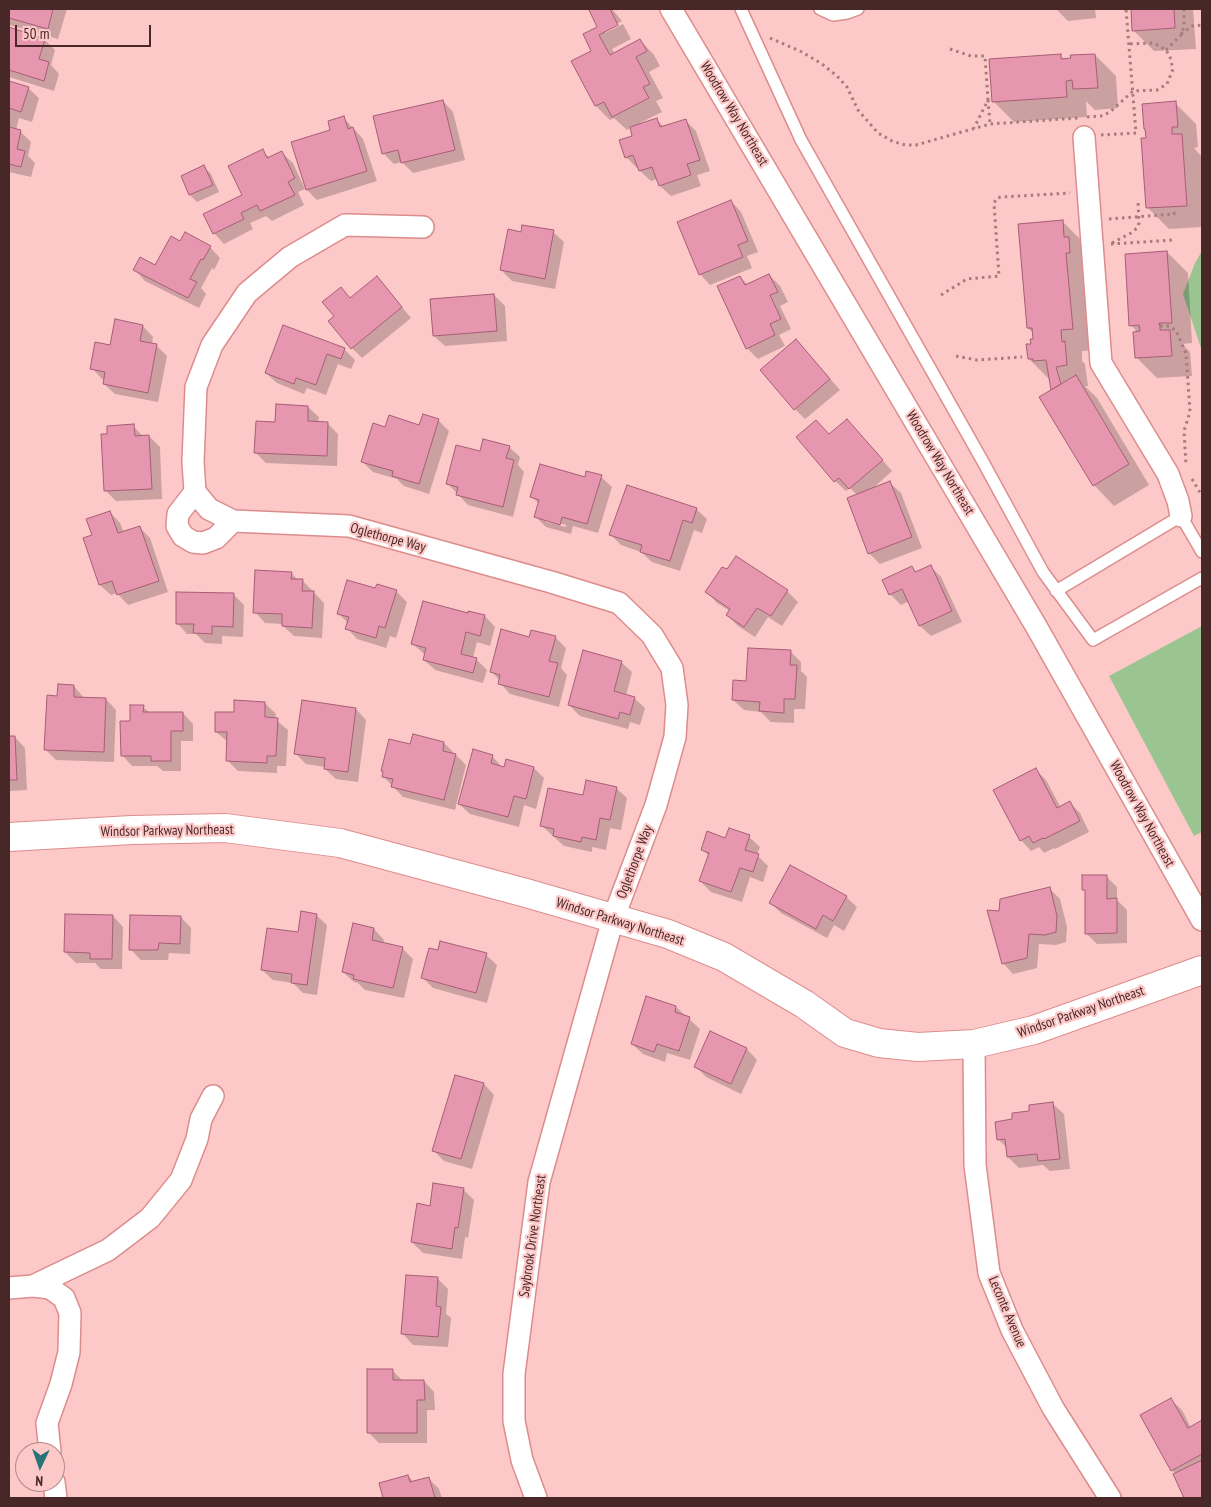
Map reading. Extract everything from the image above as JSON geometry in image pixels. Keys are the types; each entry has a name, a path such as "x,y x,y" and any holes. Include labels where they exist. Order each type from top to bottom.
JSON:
{"street":[{"name":"Woodrow Way Northeast","path":"671,9 1031,618 1202,920"},
{"path":"1084,137 1101,363 1168,474 1178,501 1181,516"},
{"path":"233,521 216,538 203,543 193,542 183,536 177,526 178,514 195,492 192,462 196,387 212,345 247,293 290,257 345,225 423,227"},
{"name":"Oglethorpe Way","path":"195,492 209,509 233,521 349,526 551,582 619,603 652,635 672,668 677,705 675,737 656,805 613,919"},
{"name":"Windsor Parkway Northeast","path":"9,837 132,830 225,828 340,843 526,893 668,934 724,958 804,1004 845,1033 879,1043 918,1047 974,1044 1034,1030 1202,970"},
{"name":"Saybrook Drive Northeast","path":"536,1498 522,1460 514,1421 515,1364 539,1182 613,919"},
{"name":"Leconte Avenue","path":"974,1044 974,1164 989,1273 1012,1330 1050,1401 1110,1498"},
{"path":"33,1286 108,1250 150,1218 181,1180 201,1119 213,1096"},
{"path":"9,1288 33,1286 50,1288 64,1298 70,1314 69,1352 61,1384 47,1423 49,1442"}],"lane":[{"path":"741,9 801,140 982,460 1043,572 1093,640 1202,578"},
{"path":"820,9 833,15 858,9"},
{"path":"1056,591 1181,516 1202,552"}],"path":[{"path":"1084,137 1136,133 1126,9"},
{"path":"1181,35 1184,27 1184,9"},
{"path":"1166,50 1192,26 1202,25"},
{"path":"768,37 802,52 822,64 847,87 858,110 878,133 892,142 906,145 916,145 990,124 1101,116 1110,112 1133,91 1157,90 1167,84 1173,69 1166,50 1154,43 1129,44"},
{"path":"950,49 971,56 985,56 990,124"},
{"path":"974,128 988,100"},
{"path":"941,294 967,279 1000,276 994,204 997,198 1088,192"},
{"path":"1138,202 1139,217 1137,228 1110,244 1173,240"},
{"path":"1090,221 1174,214 1174,210"},
{"path":"1160,326 1169,326 1176,331 1186,353 1190,412 1184,431 1184,439 1188,469"},
{"path":"956,356 977,360 1022,357"},
{"path":"1191,476 1202,496"}],"green space":[{"path":"1202,251 1202,351 1183,294 1195,263"},
{"path":"1202,626 1202,832 1194,836 1109,676"}],"building":[{"path":"9,9 53,9 48,29 9,18"},
{"path":"590,9 610,9 618,25 599,35 610,55 640,39 647,51 636,57 650,84 643,87 649,98 612,117 604,102 595,106 571,61 591,51 583,34 597,27"},
{"path":"1131,9 1174,9 1175,28 1132,31"},
{"path":"9,27 45,39 39,59 49,62 44,81 9,70"},
{"path":"1061,54 1061,59 1071,58 1070,55 1095,54 1098,88 1073,89 1072,80 1066,81 1067,97 992,102 989,59"},
{"path":"9,81 29,87 21,112 9,108"},
{"path":"443,100 455,150 401,163 398,150 382,154 373,116"},
{"path":"1176,101 1178,127 1172,127 1172,134 1182,134 1187,206 1146,208 1141,138 1146,138 1142,104"},
{"path":"344,116 348,129 353,127 367,171 306,190 291,142 330,130 328,121"},
{"path":"657,118 660,127 686,119 700,160 687,164 691,175 659,186 652,167 639,171 633,155 625,158 619,140 632,136 630,127"},
{"path":"9,127 21,130 17,149 25,151 21,167 9,164"},
{"path":"263,149 267,158 282,151 295,178 288,182 295,195 260,211 257,205 241,213 244,219 213,234 203,214 242,195 228,166"},
{"path":"204,165 213,185 189,195 181,176"},
{"path":"731,200 748,241 738,245 743,257 699,275 677,222"},
{"path":"1063,220 1064,237 1069,237 1070,253 1066,253 1073,329 1061,330 1062,342 1065,341 1067,365 1056,367 1061,384 1051,390 1046,360 1033,361 1033,359 1028,359 1026,344 1031,344 1030,339 1033,339 1032,328 1027,328 1018,224"},
{"path":"522,225 554,230 545,279 500,270 508,229 521,232"},
{"path":"185,232 211,246 190,279 197,282 188,298 133,270 140,257 155,265 171,236 180,241"},
{"path":"1167,251 1172,323 1159,323 1160,330 1170,330 1172,356 1135,358 1133,332 1140,331 1139,325 1129,326 1125,254"},
{"path":"769,274 778,292 770,295 781,319 770,324 775,335 746,349 717,286 740,276 745,285"},
{"path":"377,276 402,307 351,349 328,321 334,316 322,302 341,287 350,298"},
{"path":"494,294 497,331 433,336 430,299"},
{"path":"115,319 143,325 140,341 157,344 148,393 103,384 105,372 90,369 95,342 110,345"},
{"path":"283,325 345,348 341,359 327,354 316,385 296,378 294,384 265,373"},
{"path":"796,339 830,379 794,410 760,370"},
{"path":"1076,375 1129,464 1093,486 1039,397"},
{"path":"276,404 308,406 308,421 328,422 327,456 254,453 256,421 275,422"},
{"path":"423,414 439,419 419,484 392,476 393,471 361,462 373,423 385,427 389,415 419,425"},
{"path":"847,419 883,460 849,489 839,478 834,482 796,437 816,420 829,434"},
{"path":"134,424 135,436 149,435 152,489 104,491 101,434 107,434 107,426"},
{"path":"483,439 510,446 506,458 514,460 503,507 456,495 458,487 446,484 456,445 480,451"},
{"path":"540,464 585,477 586,471 602,475 587,524 562,517 560,525 534,517 539,500 530,497"},
{"path":"890,481 912,537 868,554 847,498"},
{"path":"627,485 697,508 692,523 683,520 670,561 640,552 642,545 609,535"},
{"path":"110,511 118,533 140,526 159,581 117,595 112,581 99,585 83,538 92,535 86,519"},
{"path":"736,556 788,590 771,616 757,608 744,627 726,615 730,609 705,592 722,567 727,569"},
{"path":"931,565 952,611 919,626 902,589 889,595 882,580 912,566 915,572"},
{"path":"255,570 292,572 291,579 303,579 302,591 314,591 312,628 282,626 282,614 253,613"},
{"path":"347,580 375,588 377,584 397,590 385,628 379,626 376,638 345,629 349,617 337,614"},
{"path":"176,592 234,593 233,627 212,626 212,634 193,633 194,624 176,624"},
{"path":"423,601 468,613 468,611 485,615 480,636 466,632 461,654 477,658 473,673 423,660 426,648 411,644"},
{"path":"501,629 529,637 531,630 556,636 549,661 558,663 549,697 498,684 500,675 490,672"},
{"path":"748,648 791,650 790,665 797,665 795,699 784,699 784,713 759,711 760,702 732,700 733,680 746,681"},
{"path":"583,650 622,661 614,691 635,697 630,715 620,712 618,719 568,705"},
{"path":"58,684 74,685 74,697 106,698 104,752 44,750 47,695 57,696"},
{"path":"234,700 265,702 265,717 278,718 276,756 267,756 267,763 226,761 227,732 215,732 215,712 234,712"},
{"path":"302,700 356,708 348,772 324,769 325,758 294,754"},
{"path":"130,705 144,705 143,712 183,712 183,731 171,731 171,761 151,761 151,756 121,756 120,721 130,721"},
{"path":"413,734 444,742 443,751 456,754 444,800 391,787 393,779 382,777 383,771 381,771 389,739 410,744"},
{"path":"9,736 15,736 17,780 9,780"},
{"path":"473,749 493,755 491,763 504,767 506,759 534,767 526,799 514,796 508,817 458,804"},
{"path":"1036,768 1057,808 1070,801 1080,821 1033,843 1029,836 1020,841 993,790"},
{"path":"586,780 617,787 610,820 600,818 596,840 582,837 581,842 553,836 554,829 540,826 548,788 583,795"},
{"path":"729,828 750,835 745,850 759,854 753,872 740,868 731,892 699,881 709,853 701,850 707,831 725,838"},
{"path":"790,865 847,896 833,921 823,915 816,929 769,903"},
{"path":"1082,875 1107,875 1107,899 1117,898 1117,933 1085,934 1085,890 1082,890"},
{"path":"1050,887 1057,916 1056,932 1045,935 1029,934 1027,958 1002,964 987,910 999,911 1000,899"},
{"path":"301,911 317,914 307,985 291,983 292,974 261,970 267,928 298,932"},
{"path":"65,914 113,915 112,959 90,959 90,953 64,952"},
{"path":"130,915 181,916 180,944 159,943 158,950 129,950"},
{"path":"353,923 374,928 372,940 403,947 393,988 353,979 354,975 342,972"},
{"path":"440,941 487,953 476,993 421,978 429,948 438,950"},
{"path":"646,996 676,1006 675,1012 690,1017 679,1051 657,1044 654,1052 631,1044"},
{"path":"710,1031 747,1048 731,1084 694,1067"},
{"path":"455,1075 484,1083 461,1159 432,1151"},
{"path":"1053,1102 1060,1159 1038,1161 1037,1154 1007,1157 1005,1139 997,1140 995,1122 1012,1119 1012,1113 1029,1111 1029,1105"},
{"path":"433,1183 464,1188 458,1228 455,1227 452,1249 411,1242 417,1203 430,1206"},
{"path":"406,1275 438,1277 436,1306 441,1307 438,1337 401,1334"},
{"path":"367,1369 393,1369 393,1380 424,1380 425,1400 417,1400 417,1433 367,1433"},
{"path":"1171,1398 1188,1428 1202,1420 1202,1454 1171,1471 1140,1415"},
{"path":"1202,1460 1202,1498 1184,1498 1173,1474"},
{"path":"408,1475 410,1482 429,1477 435,1498 383,1498 379,1483"}]}
